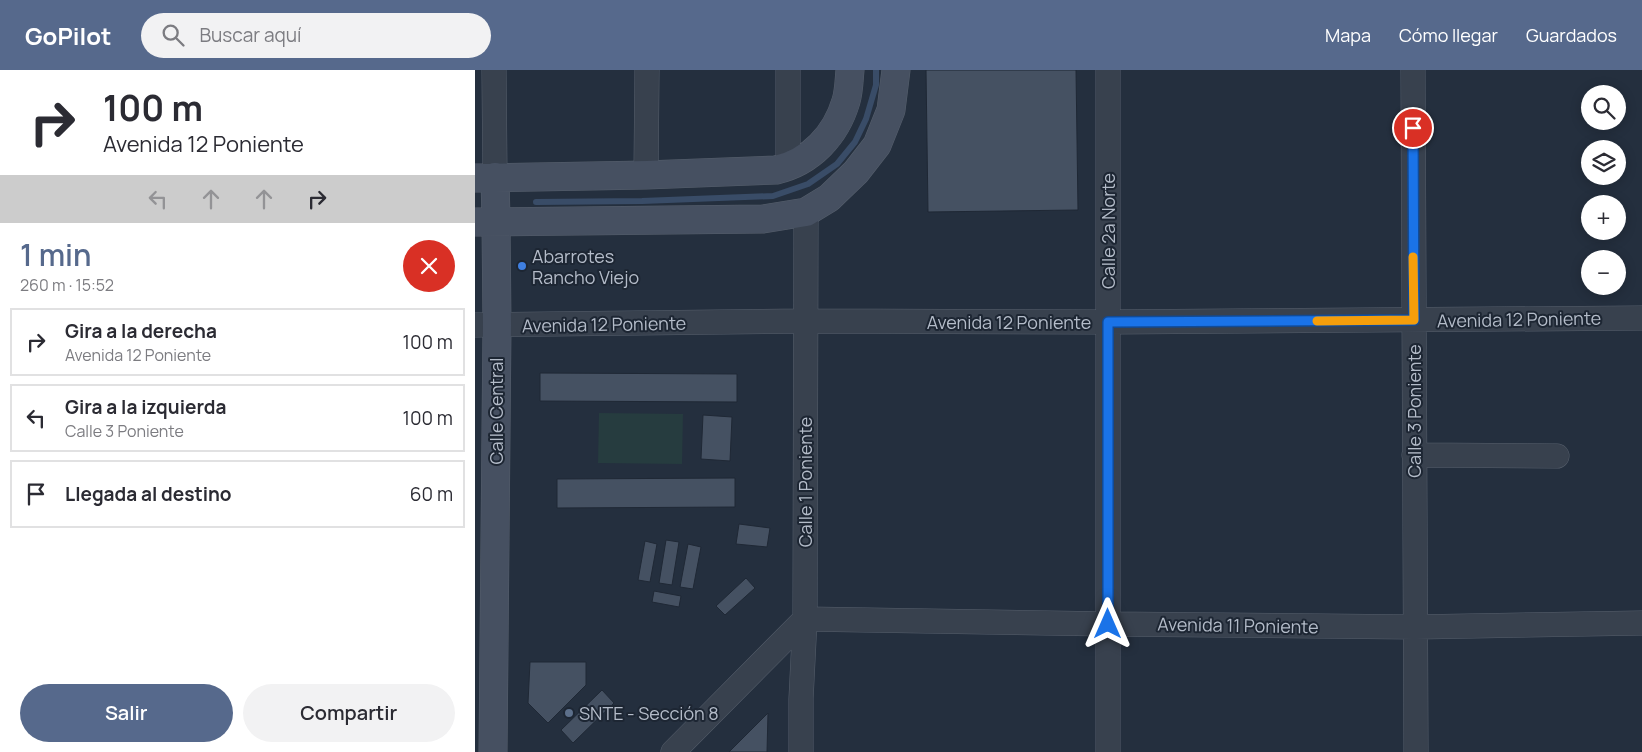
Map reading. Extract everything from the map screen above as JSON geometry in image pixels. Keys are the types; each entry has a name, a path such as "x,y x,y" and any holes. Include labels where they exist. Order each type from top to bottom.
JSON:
{"main road":[{"path":"485,178 646,175 775,170 789,167 801,161 823,144 837,123 846,100 850,70"},
{"path":"486,221 763,218 806,212 829,198 856,172 877,145 891,110 896,70"},
{"name":"Calle Central","path":"485,178 493,752"}],"street":[{"name":"Calle Central","path":"485,178 494,70"},
{"path":"646,175 647,70"},
{"path":"788,70 789,167"},
{"name":"Calle 2a Norte","path":"1108,70 1108,752"},
{"name":"Calle 3 Poniente","path":"1413,70 1416,752"},
{"name":"Calle 1 Poniente","path":"801,752 801,699 805,619 806,212"},
{"name":"Avenida 12 Poniente","path":"486,325 805,321 1108,322 1642,318"},
{"path":"1415,455 1557,456"},
{"path":"673,752 805,619"},
{"name":"Avenida 11 Poniente","path":"805,619 1415,627 1642,623"}],"green space":[{"path":"599,413 683,414 682,464 598,463"}],"building":[{"path":"926,70 1076,70 1078,210 928,212"},
{"path":"540,373 737,374 737,402 540,401"},
{"path":"703,415 732,417 730,461 701,459"},
{"path":"735,478 735,507 557,508 557,479"},
{"path":"739,524 770,528 767,547 736,544"},
{"path":"666,540 679,542 672,585 659,583"},
{"path":"645,541 657,544 650,582 638,580"},
{"path":"688,544 701,547 693,589 680,587"},
{"path":"746,578 755,588 725,615 716,606"},
{"path":"654,591 681,596 679,607 652,602"},
{"path":"530,662 586,662 586,685 548,723 528,703"},
{"path":"602,690 614,703 573,743 561,730"},
{"path":"768,713 767,752 729,752"}],"waterway":[{"path":"536,202 642,201 773,196 808,184 837,164 855,142 866,119 876,85 876,70"}],"slow traffic":[{"path":"1317,321 1414,320 1413,257"}],"place":[{"name":"Abarrotes Rancho Viejo","path":"522,266"},
{"name":"SNTE - Sección 8","path":"569,713"}],"route":[{"path":"1108,624 1108,322 1414,320 1413,128"}]}
